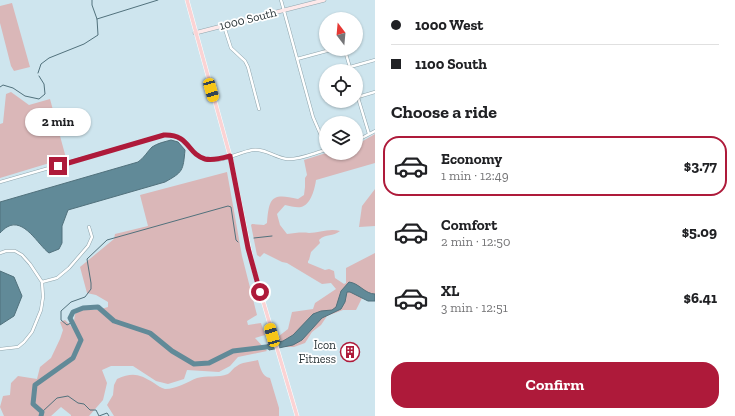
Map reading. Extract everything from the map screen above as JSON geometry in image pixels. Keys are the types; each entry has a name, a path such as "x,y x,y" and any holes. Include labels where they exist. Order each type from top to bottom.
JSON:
{"main road":[{"path":"187,0 230,156 248,248 272,335 297,416"}],"street":[{"path":"281,0 313,117 319,131"},
{"name":"1000 South","path":"195,33 324,0"},
{"path":"224,25 231,48 245,61 248,67 259,109"},
{"path":"297,59 319,53"},
{"path":"361,64 375,60"},
{"path":"363,96 375,92"},
{"path":"361,108 369,134"},
{"path":"363,137 375,131"},
{"path":"0,182 164,135 171,135 179,138 186,142 197,155 206,159 216,160 253,150 263,150 287,159 319,150"},
{"path":"42,282 57,278 70,268 88,246 92,237 89,228"},
{"path":"0,252 15,251 22,255 42,282 43,297 32,332 24,342 18,347 0,349"}],"shaded area":[{"path":"12,3 30,67 14,71 11,66 0,23 0,6"},
{"path":"11,92 29,105 50,99 66,158 0,178 0,124 3,123 6,94"},
{"path":"375,134 375,163 316,180 310,200 304,206 293,207 285,205 277,214 280,225 287,234 313,233 332,230 340,231 335,234 324,236 319,240 320,243 311,252 308,263 325,270 329,269 334,271 335,278 344,284 346,283 346,268 375,253 375,300 362,298 356,310 343,310 327,316 321,325 312,332 305,343 294,347 283,347 279,336 288,329 292,312 313,309 315,303 336,289 331,283 322,284 287,263 264,253 260,257 257,255 251,225 264,225 267,223 269,207 271,202 277,197 298,199 304,195 305,178 307,175 304,160 319,155 319,160 363,160 363,141"},
{"path":"227,172 242,256 257,315 247,321 248,325 261,323 265,335 255,338 267,351 238,357 230,366 219,372 187,370 184,379 168,384 156,381 133,366 111,366 102,370 107,383 103,400 89,416 71,416 61,407 51,416 4,416 0,407 3,396 10,395 11,383 18,376 37,379 40,367 51,358 60,339 63,330 60,322 65,320 73,328 75,314 80,310 98,310 108,307 108,302 96,295 87,293 80,267 114,239 115,234 148,226 140,195"},
{"path":"375,189 375,226 359,227 362,206"},
{"path":"258,360 263,374 270,378 279,408 279,416 114,416 107,405 113,395 114,385 117,379 127,375 140,376 162,388 169,389 178,387 197,378 228,374 239,365"}],"water":[{"path":"171,140 178,142 185,150 183,167 179,173 165,182 68,210 62,226 62,243 59,249 49,253 30,233 19,226 13,225 7,227 0,233 0,202 138,162 152,147"},
{"path":"0,271 14,277 22,296 14,316 0,325"},
{"path":"349,282 356,284 371,294 375,294 375,301 368,301 347,292 345,302 341,309 322,318 302,340 293,345 269,350 267,345 283,341 293,335 313,314 321,311 332,310 336,307 341,291"}],"waterway":[{"path":"38,73 41,64 49,58 84,44 98,35 97,19 92,5 92,0"},
{"path":"97,19 158,0"},
{"path":"0,87 3,85 13,88 25,96 39,99 45,94 44,84 39,76"},
{"path":"73,322 67,325 61,320 61,311 71,302 85,297 91,289 87,259 107,240 228,206 231,207 236,240 238,242"},
{"path":"254,238 272,236"},
{"path":"41,416 42,412 33,404 35,385 73,358 81,340 70,318 73,312 83,308 98,307 114,321 150,333 172,351 194,364 209,363 233,351 274,346"},
{"path":"42,412 57,398 68,396 78,403 84,404 90,410 96,410 99,416 107,413 109,416"}],"place":[{"name":"Icon Fitness","path":"350,352"}],"route":[{"path":"58,166 164,135 171,135 186,142 197,155 206,159 216,160 230,156 248,248 260,292"}]}
